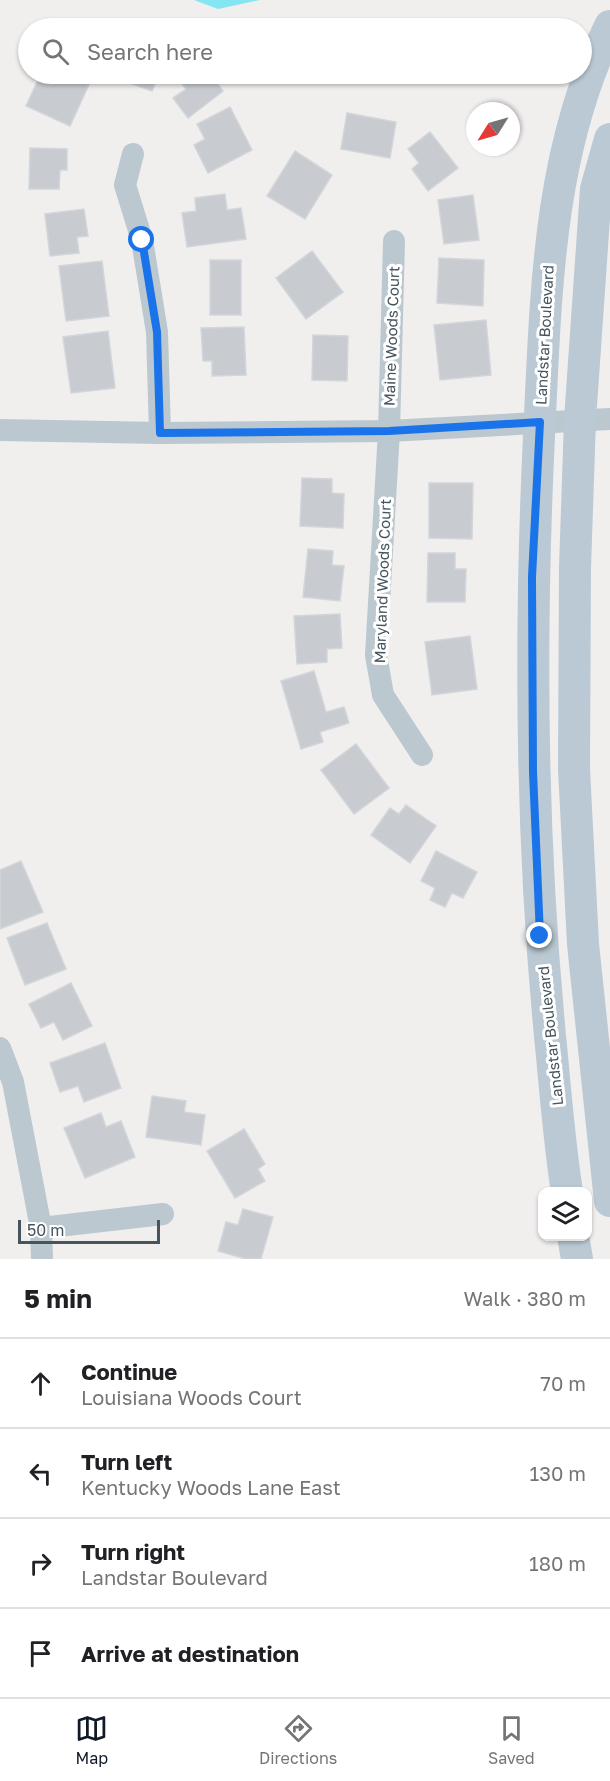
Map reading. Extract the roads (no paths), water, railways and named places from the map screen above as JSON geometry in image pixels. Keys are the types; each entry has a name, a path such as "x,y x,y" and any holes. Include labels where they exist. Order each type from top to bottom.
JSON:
{"street":[{"name":"Landstar Boulevard","path":"592,62 610,26"},
{"name":"Landstar Boulevard","path":"567,1187 540,936 533,772 532,577 549,243 561,174 585,84"},
{"path":"610,139 596,189 595,420 574,568 574,770 583,944 610,1201"},
{"path":"133,154 125,185 142,240 157,332 160,433"},
{"name":"Maine Woods Court","path":"389,431 394,241"},
{"path":"0,430 160,433 389,431 595,420"},
{"name":"Maryland Woods Court","path":"389,431 376,655 383,695 422,755"},
{"path":"0,1048 13,1082 41,1228 42,1259"},
{"path":"41,1228 163,1214"},
{"path":"574,1241 577,1259"}],"water":[{"path":"194,0 260,0 218,9"}]}
